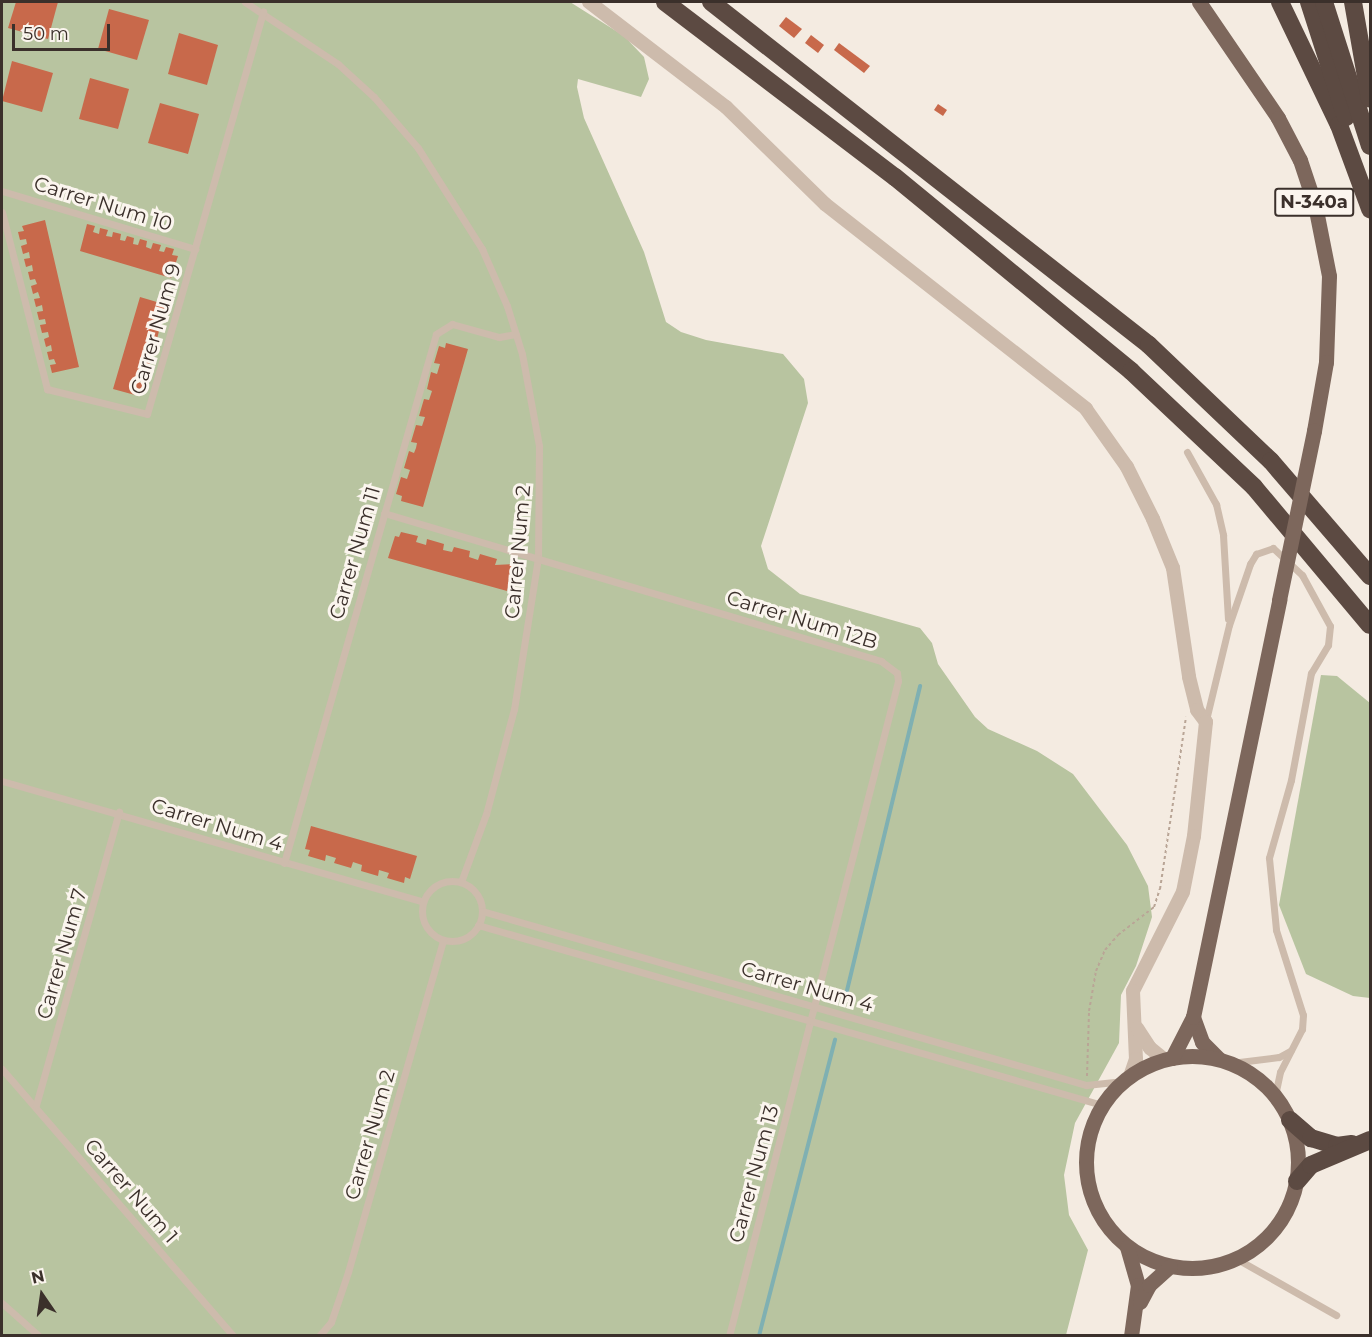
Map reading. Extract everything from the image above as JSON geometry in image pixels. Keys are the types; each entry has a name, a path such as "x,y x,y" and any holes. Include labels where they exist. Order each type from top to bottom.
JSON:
{"highway":[{"path":"665,2 903,184 1131,371 1254,487 1371,625"},
{"path":"711,2 1149,345 1271,461 1371,576"},
{"path":"1280,2 1339,125 1371,208"},
{"path":"1309,2 1371,199"},
{"path":"1324,2 1371,146"},
{"path":"1353,2 1371,99"},
{"path":"1290,1120 1311,1138 1337,1146 1367,1142"},
{"path":"1297,1181 1311,1165 1367,1142"}],"main road":[{"name":"N-340a","path":"1193,1017 1314,431 1326,363 1329,287 1315,205 1300,160 1278,118 1199,2"},
{"path":"1169,1059 1193,1017"},
{"path":"1127,1247 1170,1266 1204,1268 1237,1259 1276,1227 1297,1181 1298,1150 1290,1120 1275,1096 1255,1077 1225,1061 1202,1042 1193,1017"},
{"path":"1138,1307 1136,1268 1127,1247 1101,1218 1087,1181 1087,1142 1102,1105 1127,1078 1169,1059 1225,1061"},
{"path":"1131,1335 1138,1307 1149,1285 1170,1266"}],"street":[{"path":"589,2 726,107 825,204 1086,409 1102,427 1148,508 1173,568 1193,694 1197,710 1206,722 1194,836 1183,892 1133,991 1136,1059 1127,1078"},
{"path":"1134,1024 1150,1048 1169,1059"}],"lane":[{"name":"Carrer Num 2","path":"245,2 338,64 374,97 418,148 482,249 516,334 539,446 538,558 514,709 486,814 461,882"},
{"name":"Carrer Num 9","path":"2,212 47,389 140,415 150,409 263,12"},
{"name":"Carrer Num 10","path":"2,191 195,249"},
{"name":"Carrer Num 11","path":"284,863 436,334 452,324 499,337 516,334"},
{"path":"1187,452 1218,515 1229,625"},
{"name":"Carrer Num 12B","path":"384,513 881,660 897,673 811,1022"},
{"path":"1206,722 1229,625 1250,564 1256,554 1273,548 1302,575 1330,626 1328,645 1311,673 1291,780 1269,858 1276,930 1303,1015 1302,1029 1290,1051 1275,1096"},
{"name":"Carrer Num 4","path":"2,781 119,812 284,863 423,902"},
{"name":"Carrer Num 7","path":"36,1105 119,812"},
{"path":"461,882 475,891 482,911 478,925 460,940 443,940 426,927 423,902 438,883 461,882"},
{"name":"Carrer Num 4","path":"482,911 1086,1085 1127,1078"},
{"name":"Carrer Num 4","path":"478,925 1102,1105"},
{"name":"Carrer Num 2","path":"319,1335 331,1322 348,1272 443,940"},
{"name":"Carrer Num 13","path":"729,1335 811,1022"},
{"path":"1225,1061 1279,1057 1290,1051"},
{"name":"Carrer Num 1","path":"2,1069 36,1105 233,1335"},
{"path":"1237,1259 1336,1315"},
{"path":"2,1303 39,1335"}],"path":[{"path":"1086,1085 1089,1011 1096,971 1105,950 1118,935 1154,907 1175,800 1185,720 1193,694"}],"green space":[{"path":"2,2 570,2 624,36 644,57 649,79 641,97 578,79 577,87 584,118 644,252 666,322 681,332 706,340 783,354 804,379 808,403 761,546 768,569 800,594 920,628 932,643 938,664 975,717 988,729 1037,751 1073,774 1127,845 1148,886 1152,917 1136,966 1121,995 1119,1043 1075,1123 1064,1175 1069,1215 1088,1250 1066,1335 2,1336"},
{"path":"1321,675 1337,676 1370,703 1370,998 1353,996 1306,974 1279,905"}],"building":[{"path":"16,2 58,2 48,39 8,28"},
{"path":"109,9 149,20 137,60 98,49"},
{"path":"786,17 802,29 794,38 779,26"},
{"path":"179,33 218,45 207,85 168,74"},
{"path":"811,35 824,45 818,53 805,43"},
{"path":"839,43 870,66 864,73 834,50"},
{"path":"12,61 53,73 42,112 2,101"},
{"path":"90,78 129,89 118,129 79,119"},
{"path":"160,103 199,114 188,154 148,143"},
{"path":"938,104 947,110 943,116 934,110"},
{"path":"45,220 79,367 52,373 50,365 56,364 54,359 49,360 47,352 52,351 51,345 46,347 44,339 49,337 48,332 42,333 40,325 46,324 45,319 39,320 37,312 43,311 42,305 36,307 34,299 40,298 38,292 33,294 31,286 37,284 35,279 30,280 28,272 33,271 32,265 26,267 24,259 30,258 29,252 23,254 21,246 27,244 26,239 20,240 18,232 24,231 22,226"},
{"path":"87,224 95,226 93,232 99,234 100,228 108,230 106,236 112,237 113,232 121,234 120,240 125,241 127,236 134,238 133,244 138,245 140,239 147,241 146,247 151,249 153,243 161,245 159,251 164,252 166,247 174,249 172,255 178,256 171,278 80,251"},
{"path":"140,297 167,305 164,312 159,311 157,316 163,318 161,326 155,324 154,329 159,331 157,339 151,337 150,342 155,344 153,352 148,350 146,355 152,357 149,365 144,363 142,369 148,370 146,378 140,376 138,382 144,383 142,391 136,390 135,395 113,389"},
{"path":"446,343 468,349 423,507 401,501 402,496 396,494 401,477 407,479 410,470 404,468 409,451 414,453 416,448 417,443 411,442 416,425 422,426 425,417 419,416 424,399 429,400 432,391 427,389 431,372 437,374 440,364 434,363 439,346 445,348"},
{"path":"401,532 418,536 416,542 426,545 427,539 444,544 443,550 452,552 454,547 470,551 469,557 478,560 480,554 497,559 495,565 515,564 507,591 388,558 395,536 399,537"},
{"path":"311,826 417,856 410,879 405,877 404,883 387,878 389,873 379,870 378,876 361,871 362,865 353,862 351,868 334,863 336,858 326,855 325,861 308,856 310,850 305,849"}],"waterway":[{"path":"844,1003 920,686"},
{"path":"759,1336 835,1040"}]}
